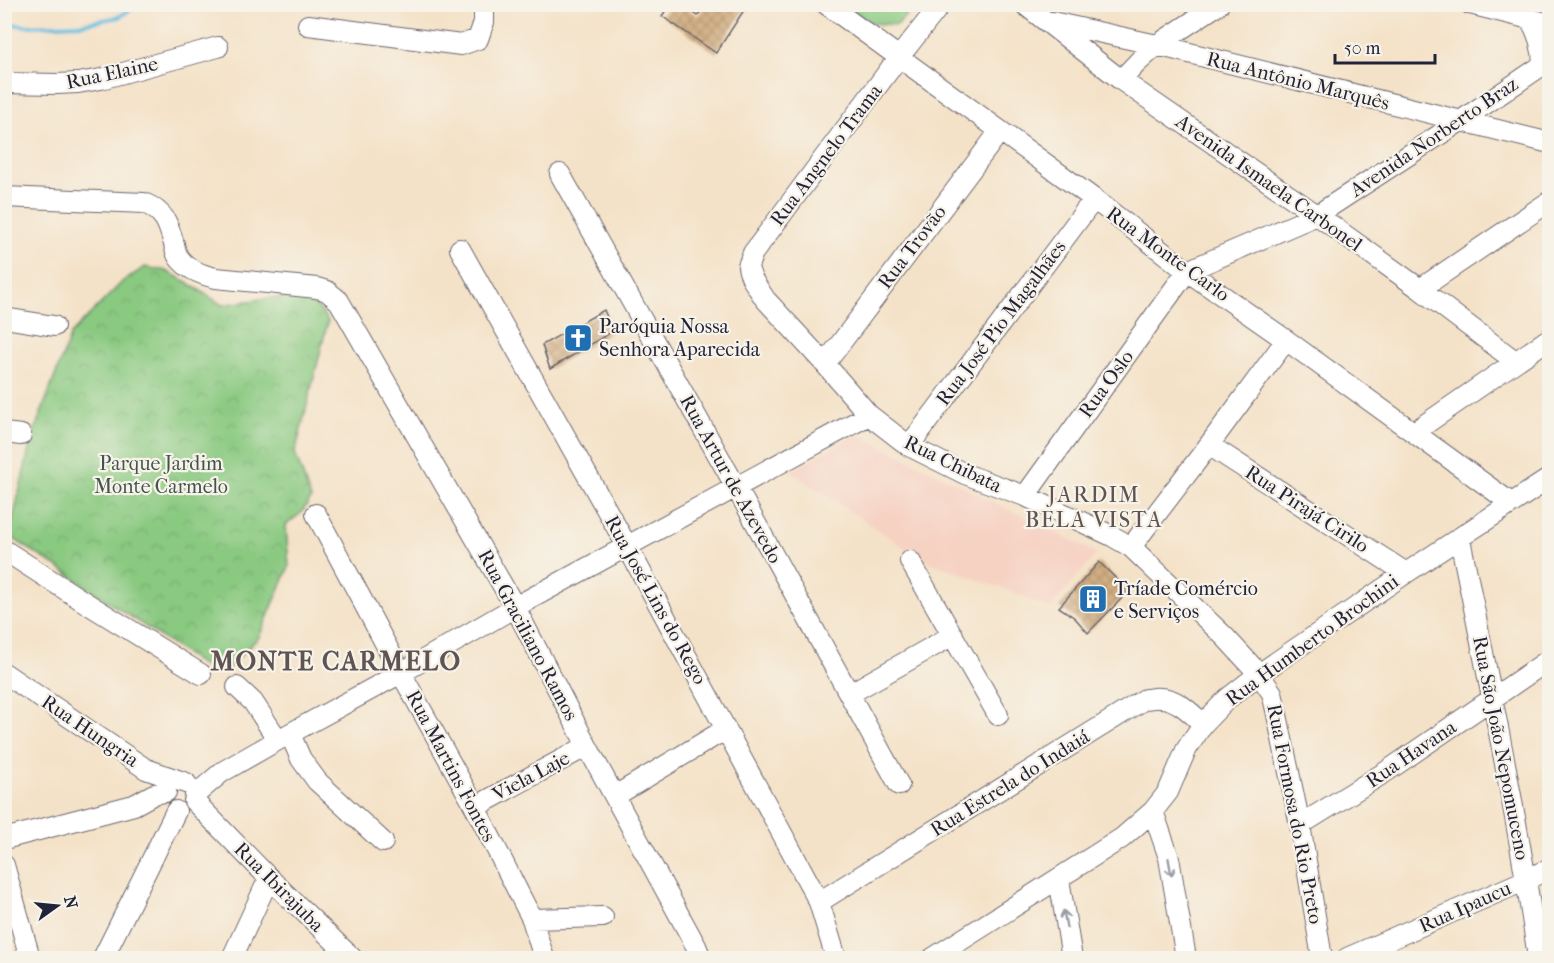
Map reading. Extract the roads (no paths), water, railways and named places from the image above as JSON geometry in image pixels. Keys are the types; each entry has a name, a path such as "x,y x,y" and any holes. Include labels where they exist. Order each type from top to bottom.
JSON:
{"street":[{"path":"308,25 461,45 478,39 484,22 484,4"},
{"name":"Rua Monte Carlo","path":"826,4 1094,199 1187,271 1286,339 1511,503"},
{"name":"Rua Angnelo Trama","path":"753,253 941,4"},
{"name":"Avenida Ismaela Carbonel","path":"1024,4 1121,80 1317,214 1515,361"},
{"path":"1121,80 1157,45 1219,4"},
{"path":"1470,4 1550,24"},
{"path":"1530,19 1546,62"},
{"name":"Rua Antônio Marquês","path":"1046,20 1157,45 1550,143"},
{"name":"Rua Elaine","path":"4,83 78,83 101,79 218,47"},
{"name":"Avenida Norberto Braz","path":"1187,271 1317,214 1459,122 1546,62"},
{"name":"Rua Trovão","path":"825,364 1000,131"},
{"name":"Rua Artur de Azevedo","path":"560,174 736,487 899,785"},
{"name":"Rua Graciliano Ramos","path":"4,197 144,203 163,215 169,226 177,256 193,271 216,278 317,288 327,291 339,301 515,607 701,958"},
{"name":"Rua José Pio Magalhães","path":"909,446 1094,199"},
{"path":"1420,289 1550,201"},
{"name":"Rua José Lins do Rego","path":"460,249 627,546 819,902 836,958"},
{"name":"Rua Chibata","path":"753,253 748,266 749,272 765,299 869,415 909,446 965,474 1025,496 1131,547 1225,637 1259,674"},
{"name":"Rua Oslo","path":"1025,496 1187,271"},
{"path":"4,318 54,326"},
{"path":"1414,432 1550,338"},
{"path":"1131,547 1286,339"},
{"path":"103,958 183,801 222,772 515,607 869,415"},
{"name":"Rua Pirajá Cirilo","path":"1209,445 1406,573"},
{"name":"Rua Humberto Brochini","path":"933,958 956,952 1059,879 1122,838 1153,811 1168,792 1186,750 1203,724 1227,699 1259,674 1550,478"},
{"name":"Rua Martins Fontes","path":"316,514 475,807 532,920 544,958"},
{"name":"Rua São João Nepomuceno","path":"1460,539 1526,880 1538,958"},
{"path":"4,550 201,674"},
{"path":"910,561 998,715"},
{"path":"849,694 953,635"},
{"name":"Rua Havana","path":"1300,825 1387,771 1550,659"},
{"name":"Rua Hungria","path":"4,673 147,769 183,801"},
{"name":"Rua Formosa do Rio Preto","path":"1259,674 1272,693 1274,702 1300,825 1322,958"},
{"path":"237,687 284,737 317,781 383,842"},
{"name":"Rua Estrela do Indaiá","path":"819,902 1145,699 1161,697 1173,701 1203,724"},
{"path":"615,796 726,729"},
{"name":"Viela Laje","path":"475,807 587,746"},
{"path":"4,838 134,805 154,794 183,801"},
{"name":"Rua Ibirajuba","path":"183,801 352,958"},
{"path":"1153,811 1169,858 1186,958"},
{"path":"4,865 30,958"},
{"name":"Rua Ipaucu","path":"1347,958 1550,868"},
{"path":"232,958 269,879"},
{"path":"1059,879 1072,958"},
{"path":"532,920 603,917"}],"waterway":[{"path":"4,23 26,26 82,24 119,17 139,4"}],"place":[{"name":"Paróquia Nossa Senhora Aparecida","path":"578,338"},
{"name":"Tríade Comércio e Serviços","path":"1093,599"}],"district":[{"name":"JARDIM BELA VISTA","path":"1094,508"},
{"name":"MONTE CARMELO","path":"336,661"}],"park label":[{"name":"Parque Jardim Monte Carmelo","path":"161,474"}]}
